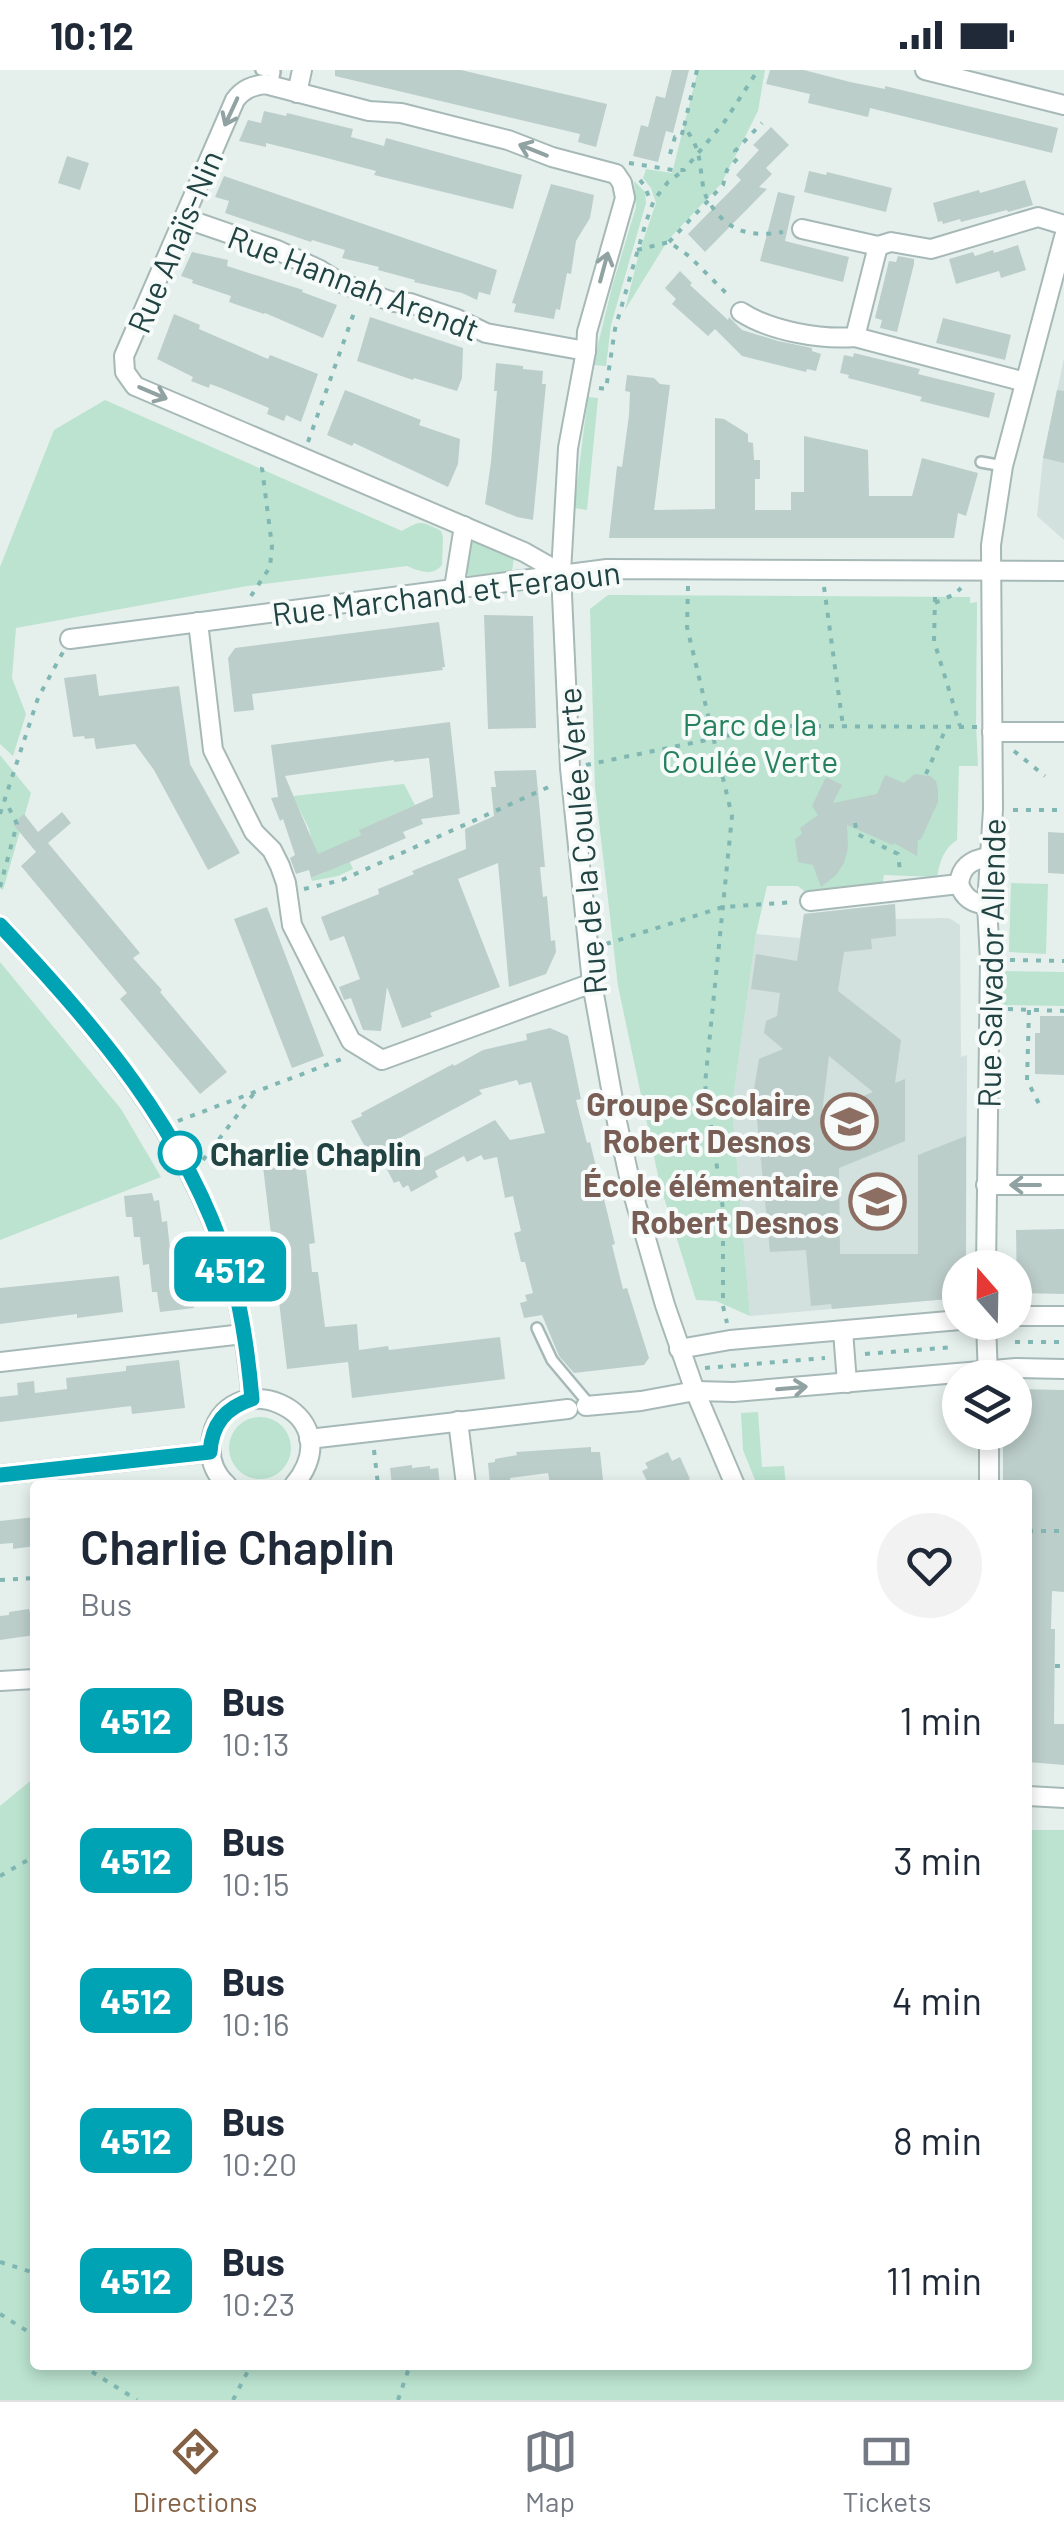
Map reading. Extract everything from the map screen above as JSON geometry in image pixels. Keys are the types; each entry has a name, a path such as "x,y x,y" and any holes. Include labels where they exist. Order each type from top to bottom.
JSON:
{"street":[{"path":"297,92 302,70"},
{"path":"925,70 1064,105"},
{"name":"Rue Anaïs-Nin","path":"561,573 524,552 136,386 124,372 124,356 236,100 241,92 265,84 267,78 297,92 369,111 400,113 508,140 619,179"},
{"name":"Rue de la Coulée Verte","path":"619,179 625,198 587,332 568,448 561,573 571,777 592,984 632,1190 679,1349 734,1480"},
{"path":"802,229 878,246 891,242 931,250 1038,217 1064,225"},
{"name":"Rue Hannah Arendt","path":"184,218 277,250 362,291 458,319 486,334 586,351"},
{"name":"Rue Salvador Allende","path":"986,1250 994,516 1003,466 1064,237"},
{"path":"855,338 878,246"},
{"path":"741,312 756,322 831,339 855,338 1025,382"},
{"path":"454,588 464,526"},
{"name":"Rue Marchand et Feraoun","path":"70,639 608,569 1064,571"},
{"path":"198,622 213,750 254,832 272,850 280,866 292,925 351,1041 382,1060 592,984"},
{"path":"992,729 1064,732"},
{"path":"987,905 973,903 959,884 960,873 967,864 990,857"},
{"path":"810,901 959,884"},
{"path":"0,925 129,1074 191,1176 230,1268 252,1399"},
{"path":"986,1184 1064,1185"},
{"path":"1032,1316 1064,1316"},
{"path":"679,1349 730,1340 942,1321"},
{"path":"843,1331 847,1383"},
{"path":"0,1362 244,1334"},
{"path":"1032,1368 1064,1368"},
{"path":"309,1439 641,1400 695,1390 734,1392 942,1375"},
{"path":"223,1480 214,1468 210,1452 216,1424 238,1403 268,1399 295,1412 304,1424 310,1456 298,1480"},
{"path":"458,1422 465,1480"},
{"path":"989,1450 990,1480"},
{"path":"0,1476 210,1452"},
{"path":"0,1681 30,1679"},
{"path":"1032,1796 1064,1798"}],"lane":[{"path":"981,462 1003,466"},
{"path":"537,1328 582,1407"}],"path":[{"path":"670,154 674,137 681,137 697,70"},
{"path":"578,386 606,388 615,329 654,200 699,154 758,70"},
{"path":"637,250 668,242 708,202 724,185 727,170 738,158 735,151 762,123"},
{"path":"684,127 699,154 703,190 721,220 737,231 762,235 802,229"},
{"path":"619,179 623,162 684,170"},
{"path":"668,242 689,256 741,312"},
{"path":"303,458 362,291"},
{"path":"238,617 270,567 272,546 262,468 274,446"},
{"path":"825,570 824,588 843,726"},
{"path":"688,591 688,621 732,816 705,1084 724,1209 723,1306 734,1392"},
{"path":"935,597 934,642 960,726"},
{"path":"0,814 38,698 70,639"},
{"path":"596,763 774,726 960,726 992,729 1046,776"},
{"path":"926,774 947,726"},
{"path":"287,892 342,880 571,777"},
{"path":"0,887 18,824 5,800"},
{"path":"993,810 1064,810"},
{"path":"855,824 857,834 898,854 903,891"},
{"path":"614,941 723,907 810,901"},
{"path":"990,960 1064,961"},
{"path":"988,1008 1064,1011"},
{"path":"1030,1010 1027,1080 1039,1104"},
{"path":"164,1126 365,1050"},
{"path":"191,1176 255,1092"},
{"path":"1016,1360 1015,1342 1064,1342"},
{"path":"372,1432 377,1480"},
{"path":"1032,1531 1064,1531"},
{"path":"0,1580 30,1578"},
{"path":"1055,1666 1064,1666"},
{"path":"0,1876 30,1859"},
{"path":"0,2262 30,2271"},
{"path":"0,2314 30,2333"},
{"path":"89,2370 137,2400"},
{"path":"233,2400 248,2370"},
{"path":"398,2400 408,2370"}],"shaded area":[{"path":"1064,358 1064,540 1037,516 1043,458"},
{"name":"Groupe Scolaire Robert Desnos","path":"895,904 896,919 949,918 960,925 961,1057 967,1055 966,1250 942,1250 942,1300 750,1316 732,1106 756,934 800,938 804,914"}],"green space":[{"path":"698,70 765,70 758,111 721,184 668,240 625,310 656,203 643,178 646,169 672,173"},
{"path":"634,181 645,192 646,203 611,325 606,366 593,365 636,207"},
{"path":"588,397 598,398 587,510 574,508"},
{"path":"105,400 402,531 421,523 441,531 442,565 430,572 407,566 247,586 16,628 12,678 26,714 13,756 0,744 0,567 54,430"},
{"path":"473,542 514,557 512,572 468,576 468,545"},
{"name":"Parc de la Coulée Verte","path":"608,595 970,597 970,603 977,602 978,766 959,766 957,840 945,852 937,877 884,875 882,888 809,895 798,886 767,886 756,934 732,1106 750,1316 716,1301 696,1300 660,1185 618,986 595,787 590,609"},
{"path":"0,755 31,793 3,890 0,888"},
{"path":"404,784 415,805 360,830 361,835 342,844 353,869 312,881 311,878 326,872 323,865 318,866 309,829 293,796"},
{"path":"1011,883 1048,884 1046,954 1009,952"},
{"path":"0,962 121,1109 161,1177 0,1240"},
{"path":"999,971 1064,972 1064,1006 998,1005"},
{"path":"758,1412 762,1467 784,1466 785,1480 755,1480 743,1450 741,1413"},
{"path":"260,1417 282,1426 291,1448 282,1470 260,1479 238,1470 229,1448 238,1426"},
{"path":"30,1781 30,2370 1032,2370 1032,1830 1064,1830 1064,2400 0,2400 0,1806"}],"building":[{"path":"335,70 461,70 607,104 596,147 578,142 580,134 335,76"},
{"path":"672,70 689,70 673,133 666,131 658,162 633,156 641,125 648,127 656,96 665,98"},
{"path":"770,70 804,70 885,86 1058,128 1052,153 870,108 868,117 808,103 810,94 766,84"},
{"path":"264,111 353,129 351,137 384,146 386,138 522,175 513,209 374,175 376,171 319,156 266,143 266,147 239,141 248,120 261,123"},
{"path":"771,127 789,145 766,168 772,174 759,187 767,189 705,252 688,234 741,180 736,175 759,150 753,145"},
{"path":"67,156 89,163 80,190 58,183"},
{"path":"809,171 892,188 886,212 804,192"},
{"path":"224,176 497,270 490,295 479,292 477,300 414,282 378,270 379,267 342,258 345,250 225,213 229,201 215,197"},
{"path":"1025,180 1033,205 961,222 938,222 933,203"},
{"path":"551,184 594,195 590,218 576,241 571,274 567,273 560,310 556,309 554,319 514,312 516,304 512,303"},
{"path":"778,192 795,196 785,241 849,257 843,282 760,261"},
{"path":"1018,245 1026,270 1001,278 999,271 956,284 949,259 973,252 975,256 993,250 994,253"},
{"path":"192,252 228,260 227,266 337,305 323,338 229,302 231,296 181,276"},
{"path":"898,256 914,259 914,264 897,332 880,328 882,320 875,318 889,261 896,262"},
{"path":"680,271 690,285 742,330 812,348 821,354 816,371 742,356 715,329 708,336 672,304 676,299 665,288"},
{"path":"174,314 268,359 270,355 318,374 301,422 286,415 284,421 267,414 269,408 210,384 209,388 191,381 193,377 157,359"},
{"path":"370,317 463,348 462,378 457,391 357,361"},
{"path":"943,318 1011,335 1005,360 936,343"},
{"path":"854,353 995,393 989,418 848,378 849,375 840,373 844,355 853,357"},
{"path":"496,363 543,371 542,384 546,384 533,520 485,504 497,391"},
{"path":"627,375 654,378 660,384 670,385 654,510 715,509 715,418 724,419 748,434 748,442 753,443 754,460 760,460 760,479 755,479 755,510 791,510 791,492 804,492 804,436 868,450 869,496 912,496 922,458 978,473 966,516 958,513 954,538 609,538 617,466 622,467 629,415"},
{"path":"345,390 421,420 419,425 460,439 458,464 448,487 354,443 352,446 327,435"},
{"path":"1057,390 1064,391 1064,463 1043,458"},
{"path":"484,615 533,616 536,728 488,729"},
{"path":"439,622 443,670 252,694 254,710 234,712 228,658 235,648"},
{"path":"96,674 99,696 179,686 190,764 240,853 208,870 154,770 135,744 96,749 94,738 73,737 64,678"},
{"path":"450,722 460,814 421,819 423,824 403,832 406,838 311,878 309,870 296,874 290,858 295,855 271,798 278,797 271,745","holes":["429,758 433,797 359,830 361,835 318,854 285,776"]},
{"path":"536,770 545,867 540,867 543,897 547,896 551,941 555,940 556,952 546,974 509,987 498,863 458,879 500,987 430,1013 432,1017 402,1028 387,987 381,1031 363,1030 351,998 344,1000 339,987 360,979 344,936 330,941 321,917 379,894 378,889 414,874 412,871 466,849 465,829 494,816 494,771"},
{"path":"915,774 930,776 938,789 938,802 918,840 917,856 847,825 844,863 821,887 813,865 798,862 795,839 802,834 800,828 818,815 812,806 826,777 842,785 833,803 877,794 885,775 904,783"},
{"path":"62,812 71,823 48,843 140,953 133,958 227,1072 200,1094 120,999 127,993 21,866 36,852 13,824 24,814 38,832"},
{"path":"1048,832 1064,833 1064,874 1048,873"},
{"path":"895,904 896,936 871,939 872,949 844,952 838,991 901,1040 895,1083 905,1079 905,1141 839,1168 840,1254 918,1254 918,1155 966,1136 966,1250 942,1250 942,1300 832,1309 831,1304 811,1306 806,1250 770,1252 754,1089 759,1059 783,1049 764,1033 766,1021 777,1016 780,993 751,989 756,954 797,961 804,914","holes":["829,1056 873,1092 822,1113"]},
{"path":"267,907 324,1056 292,1068 234,919"},
{"path":"1040,1016 1064,1016 1064,1075 1035,1074 1035,1033 1040,1033"},
{"path":"550,1028 568,1036 581,1099 576,1100 587,1143 590,1142 623,1289 627,1288 649,1358 644,1365 574,1373 559,1356 542,1315 524,1318 520,1303 527,1301 525,1295 533,1293 514,1233 521,1231 513,1196 505,1198 497,1157 484,1160 481,1155 467,1162 464,1156 435,1171 438,1177 411,1192 408,1185 403,1188 399,1181 394,1183 377,1150 369,1154 351,1121 483,1050 527,1040 526,1034","holes":["517,1080 519,1085 531,1082 545,1133 510,1140 495,1120 412,1164 398,1139 482,1094 479,1090"]},
{"path":"304,1153 315,1243 309,1244 312,1272 318,1272 325,1327 357,1324 359,1350 500,1337 505,1379 352,1398 348,1362 287,1369 262,1158"},
{"path":"152,1193 154,1201 159,1200 162,1222 167,1221 170,1249 176,1248 179,1276 185,1275 186,1293 192,1292 194,1308 160,1312 157,1292 152,1292 149,1264 143,1265 140,1237 134,1237 132,1217 126,1217 124,1196"},
{"path":"1064,1229 1064,1294 1032,1293 1032,1250 1016,1250 1016,1230"},
{"path":"119,1276 123,1312 0,1324 0,1288"},
{"path":"179,1360 185,1408 132,1414 131,1406 0,1422 0,1397 18,1395 17,1383 34,1381 35,1393 67,1389 66,1378"},
{"path":"1032,1389 1064,1390 1064,1592 1052,1591 1051,1629 1055,1629 1054,1724 1064,1724 1064,1765 1032,1762 1032,1480 1003,1480 1003,1450 1032,1450"},
{"path":"591,1447 591,1452 600,1452 603,1480 549,1480 548,1473 490,1480 488,1463 517,1455 516,1452"},
{"path":"668,1452 672,1461 680,1457 690,1479 646,1480 642,1471 648,1468 645,1463"},
{"path":"430,1466 438,1468 439,1480 391,1480 390,1468"},
{"path":"30,1518 30,1547 13,1549 13,1543 0,1544 0,1521"},
{"path":"29,1609 30,1636 0,1640 0,1616"}],"bus line":[{"name":"4512","path":"0,925 129,1074 178,1150 230,1268 252,1399 238,1403 216,1424 210,1452 0,1475"}],"place":[{"name":"Groupe Scolaire Robert Desnos","path":"850,1121"},
{"name":"Charlie Chaplin","path":"180,1153"},
{"name":"École élémentaire Robert Desnos","path":"878,1202"}]}
